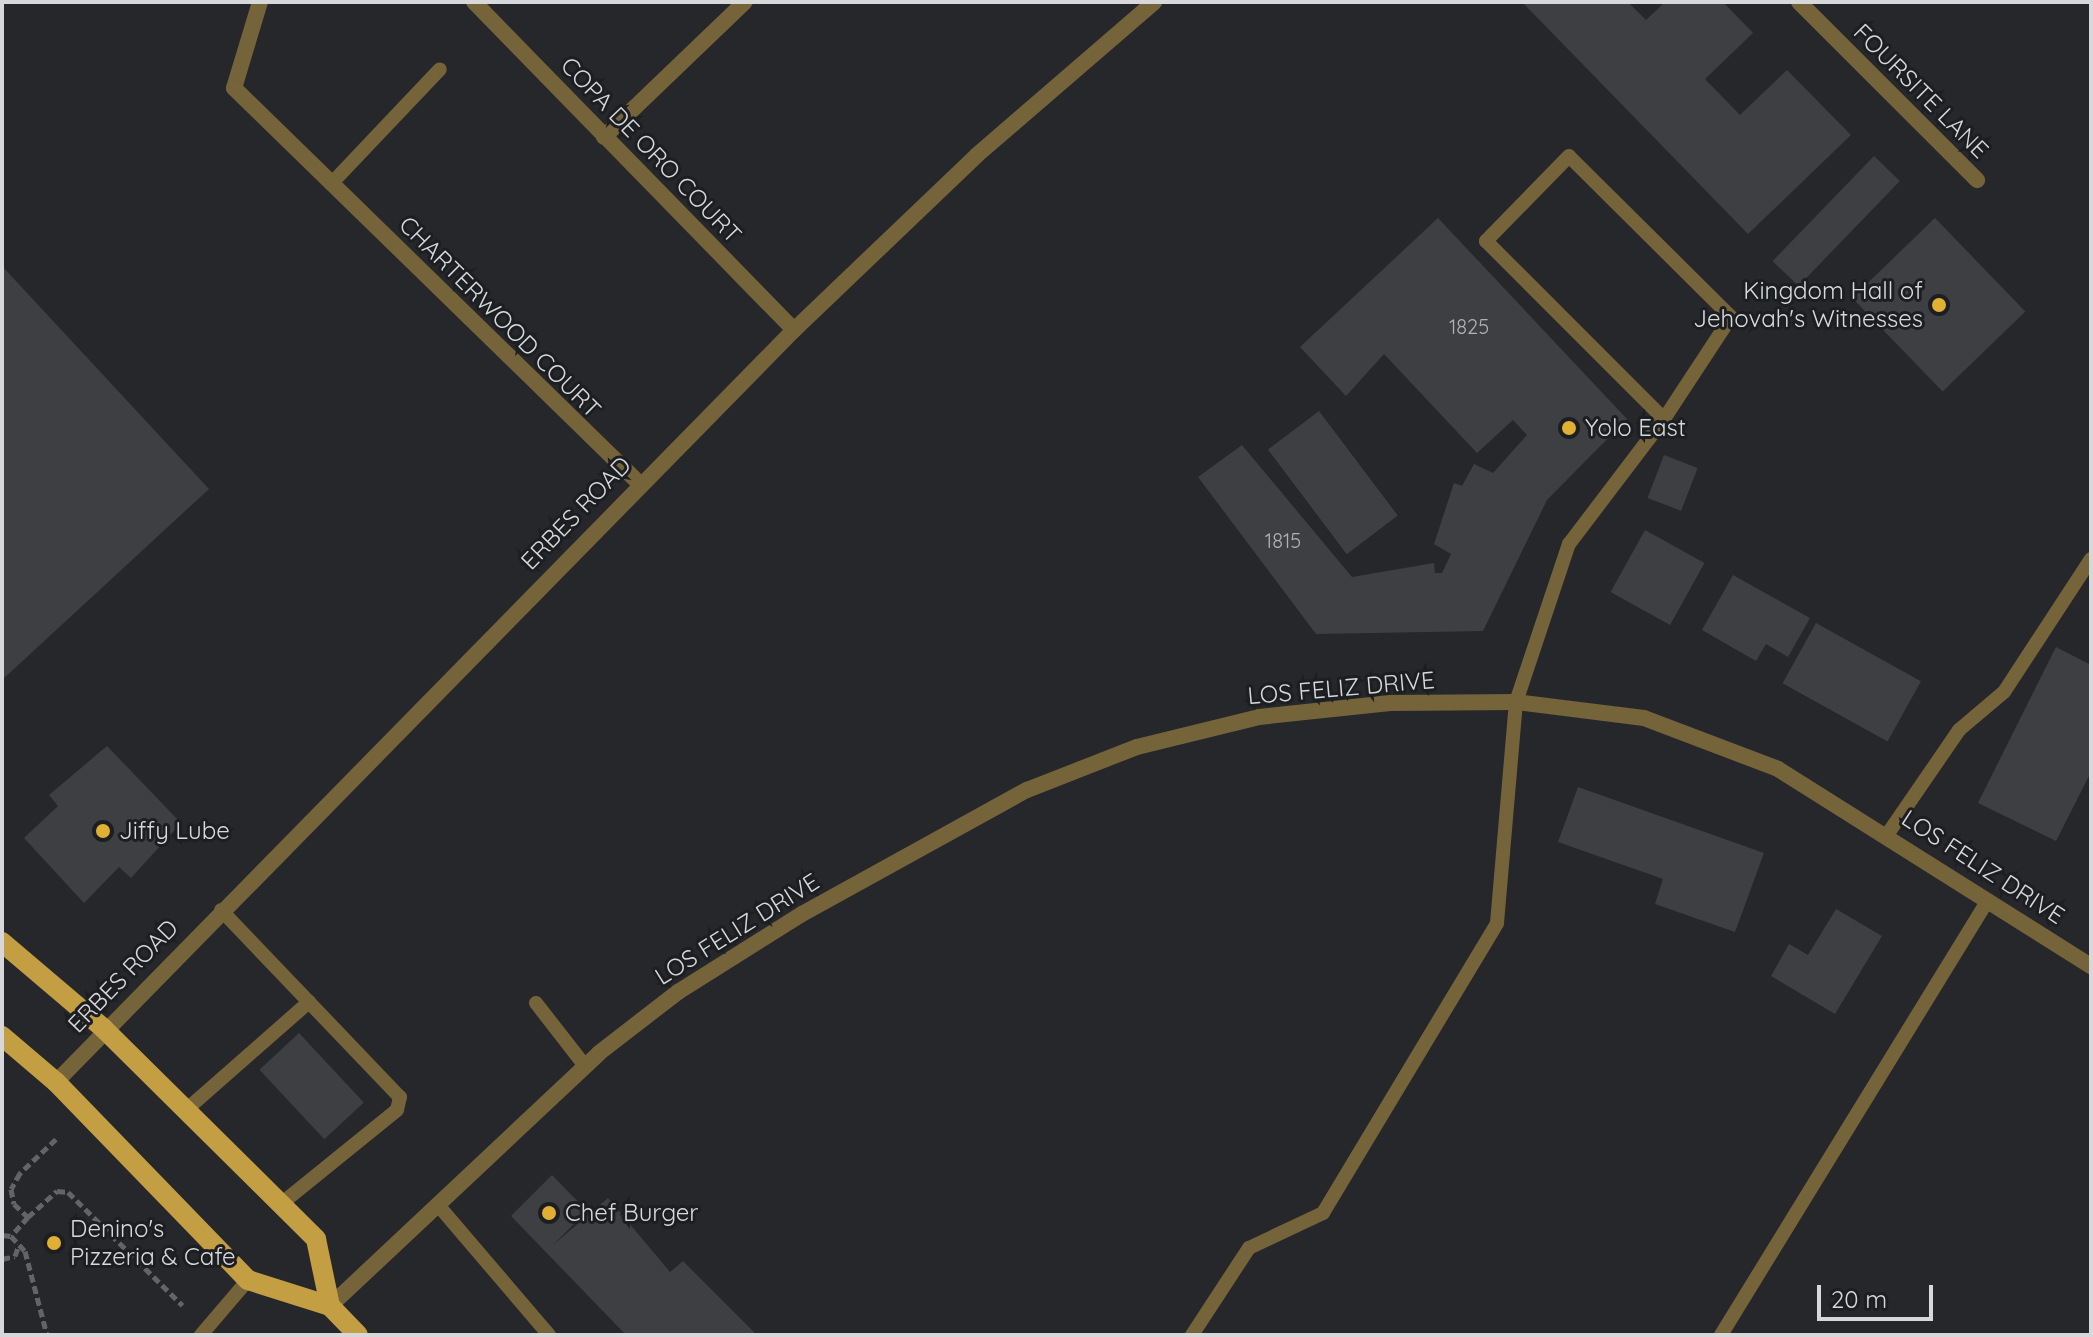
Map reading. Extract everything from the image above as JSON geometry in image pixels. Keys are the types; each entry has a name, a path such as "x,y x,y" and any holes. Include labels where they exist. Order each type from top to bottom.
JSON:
{"main road":[{"path":"2,942 103,1028 316,1239 330,1306"},
{"path":"2,1036 56,1082 248,1280 330,1306 358,1335"}],"street":[{"name":"CHARTERWOOD COURT","path":"260,2 234,88 639,483"},
{"name":"COPA DE ORO COURT","path":"474,2 794,330"},
{"path":"604,137 745,2"},
{"name":"ERBES ROAD","path":"56,1082 103,1028 477,657 639,483 794,330 977,155 1154,2"},
{"name":"FOURSITE LANE","path":"1799,2 1977,180"},
{"name":"LOS FELIZ DRIVE","path":"330,1306 585,1066 678,992 802,914 1027,790 1137,747 1259,717 1390,703 1516,702 1644,718 1778,769 1889,832 2091,966"}],"lane":[{"path":"331,184 440,69"},
{"path":"1192,1335 1249,1248 1323,1213 1497,923 1516,702 1569,544 1664,419 1731,317 1569,156 1486,241 1664,419"},
{"path":"1889,832 1959,730 2004,692 2091,559"},
{"path":"1721,1335 1988,900"},
{"path":"221,910 400,1103 281,1204"},
{"path":"186,1110 309,1002"},
{"path":"536,1003 585,1066"},
{"path":"438,1205 549,1335"},
{"path":"201,1335 248,1280"}],"path":[{"path":"28,1217 11,1189 56,1139"},
{"path":"11,1236 57,1191 68,1192 182,1305"},
{"path":"2,1235 11,1236 19,1245 47,1335"},
{"path":"2,1259 15,1256 19,1245"}],"building":[{"path":"1522,2 1628,2 1646,20 1665,2 1723,2 1753,33 1705,79 1740,115 1787,70 1851,135 1748,234"},
{"path":"1874,156 1900,181 1798,286 1773,261"},
{"name":"Yolo East","path":"1438,218 1627,419 1547,500 1483,631 1316,634 1198,477 1242,445 1352,577 1434,563 1435,573 1442,573 1451,554 1434,544 1454,483 1462,486 1474,464 1493,473 1527,435 1513,420 1477,453 1384,354 1346,396 1300,347"},
{"name":"Kingdom Hall of Jehovah's Witnesses","path":"1935,218 2025,312 1943,391 1852,298"},
{"path":"2,266 209,489 2,680"},
{"path":"1319,411 1398,516 1347,554 1268,450"},
{"path":"1664,455 1698,468 1681,511 1648,498"},
{"path":"1645,530 1704,563 1670,625 1611,592"},
{"path":"1733,575 1810,618 1788,657 1766,644 1756,661 1702,630"},
{"path":"1816,623 1921,681 1888,742 1783,683"},
{"path":"2056,647 2091,665 2091,772 2056,841 1978,803"},
{"name":"Jiffy Lube","path":"107,746 181,823 131,878 119,867 84,903 24,838 58,806 49,795"},
{"path":"1578,787 1764,853 1735,932 1655,904 1663,879 1558,842"},
{"path":"1836,909 1882,936 1835,1014 1771,976 1789,944 1808,955"},
{"path":"299,1033 364,1102 324,1139 260,1070"},
{"path":"552,1175 587,1211 553,1245 608,1198 670,1272 683,1261 757,1335 626,1335 511,1216"}],"place":[{"name":"Kingdom Hall of Jehovah's Witnesses","path":"1939,305"},
{"name":"Yolo East","path":"1569,428"},
{"name":"Jiffy Lube","path":"103,831"},
{"name":"Chef Burger","path":"549,1213"},
{"name":"Denino's Pizzeria & Cafe","path":"54,1243"}]}
